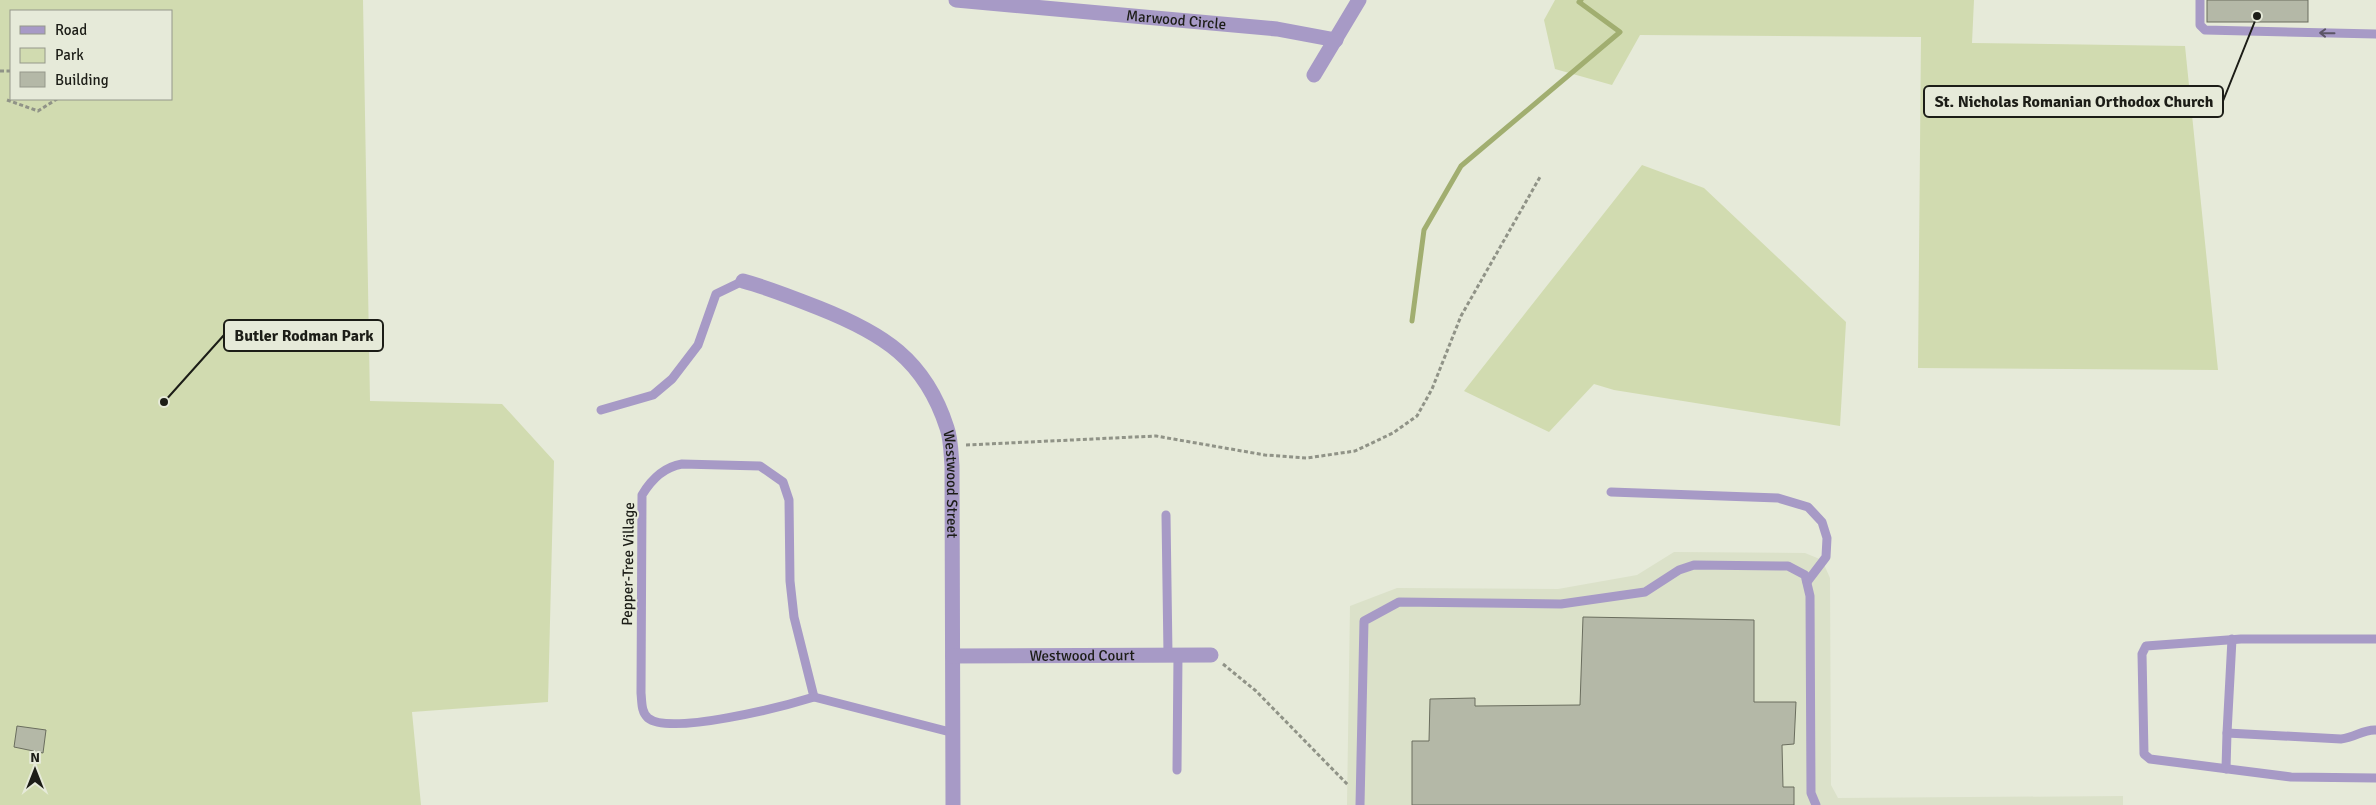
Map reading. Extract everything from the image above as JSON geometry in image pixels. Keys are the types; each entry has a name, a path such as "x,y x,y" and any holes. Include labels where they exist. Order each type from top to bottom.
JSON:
{"street":[{"name":"Marwood Circle","path":"956,0 1277,29 1336,40"},
{"path":"1314,75 1359,0"},
{"name":"Westwood Street","path":"743,281 851,320 894,346 912,363 927,383 948,430 952,466 953,805"},
{"name":"Westwood Court","path":"953,656 1211,655"}],"lane":[{"path":"2200,0 2200,25 2205,30 2376,34"},
{"path":"601,410 654,396 672,379 698,345 716,294 743,281"},
{"name":"Pepper-Tree Village","path":"814,697 794,617 790,580 789,500 783,482 760,466 743,464 682,464 662,472 649,484 642,495 641,509 641,693 643,711 646,717 663,725 679,725 728,718 814,697 954,733"},
{"path":"1611,492 1778,498 1808,508 1822,522 1827,538 1826,557 1807,582"},
{"path":"1166,516 1177,770"},
{"path":"1360,801 1364,621 1399,602 1561,604 1645,592 1679,570 1694,566 1788,566 1805,575 1810,596 1811,793 1816,805"},
{"path":"2376,639 2232,639 2146,646 2142,654 2144,754 2150,759 2291,777 2376,778"},
{"path":"2226,769 2232,639"},
{"path":"2227,733 2341,739 2353,738 2366,730 2376,730"}],"path":[{"path":"7,100 38,111 55,100"},
{"path":"950,446 1156,436 1189,440 1238,452 1307,458 1355,451 1393,433 1416,416 1432,389 1461,316 1540,177"},
{"path":"1211,655 1256,691 1360,801"}],"shaded area":[{"path":"1674,552 1805,553 1822,560 1830,578 1831,785 1838,798 2123,796 2123,805 1347,805 1350,606 1397,588 1558,589 1637,575"}],"green space":[{"path":"0,0 363,0 370,401 502,404 554,461 548,702 412,712 421,805 0,805"},
{"path":"1555,0 1974,0 1972,43 2185,46 2218,370 1918,368 1921,37 1640,35 1612,85 1555,69 1544,20"},
{"path":"1642,165 1704,188 1846,322 1840,426 1614,390 1594,384 1549,432 1464,391"}],"building":[{"path":"2207,0 2308,0 2308,22 2207,22"},
{"path":"1583,617 1754,620 1754,702 1796,702 1794,744 1782,745 1783,787 1794,787 1794,805 1412,805 1412,741 1429,741 1430,699 1475,698 1475,706 1580,705"},
{"path":"17,726 46,730 43,753 14,747"}],"waterway":[{"path":"1412,321 1424,230 1461,166 1620,32 1579,2 1581,0"}],"place":[{"name":"St. Nicholas Romanian Orthodox Church","path":"2257,16"},
{"name":"Butler Rodman Park","path":"164,402"}]}
